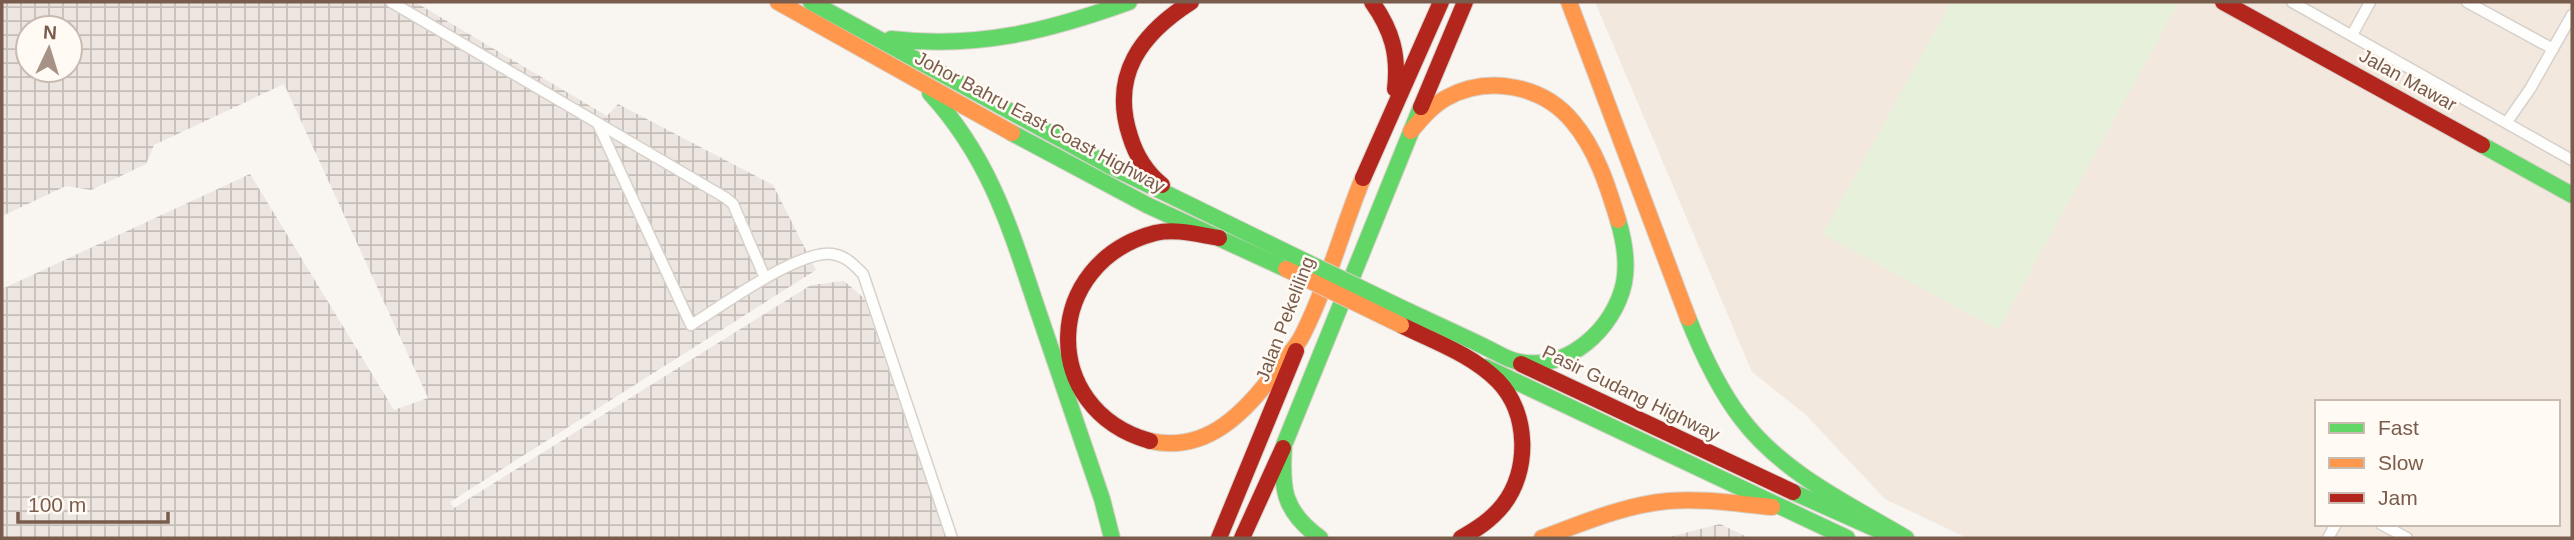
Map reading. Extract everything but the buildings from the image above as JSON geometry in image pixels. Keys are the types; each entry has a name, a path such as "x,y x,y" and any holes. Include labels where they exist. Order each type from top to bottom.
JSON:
{"main road":[{"name":"Johor Bahru East Coast Highway","path":"778,2 1075,168 1219,238 1287,261"},
{"name":"Johor Bahru East Coast Highway","path":"811,2 1110,166 1184,201 1287,261"},
{"path":"876,37 941,44 996,40 1031,34 1129,2"},
{"path":"1184,201 1145,170 1126,130 1122,109 1129,68 1137,50 1149,33 1191,2"},
{"path":"1372,2 1387,23 1399,60 1390,114"},
{"path":"1390,114 1441,2"},
{"path":"1241,538 1284,445 1465,2"},
{"path":"1569,2 1695,336 1728,398 1760,440 1801,474 1906,538"},
{"name":"Jalan Mawar","path":"2223,2 2572,195"},
{"path":"914,78 942,106 969,141 998,191 1102,499 1112,538"},
{"path":"1411,131 1445,98 1482,86 1502,85 1527,90 1551,102 1572,119 1595,158 1612,201 1624,248 1625,274 1617,300 1606,322 1573,354 1556,362 1517,362"},
{"name":"Jalan Pekeliling","path":"1219,538 1390,114"},
{"path":"1219,238 1179,232 1157,233 1134,239 1114,250 1089,272 1074,298 1067,331 1069,360 1076,382 1087,401 1113,425 1138,438 1167,443 1191,440 1216,431 1251,405 1302,337"},
{"name":"Pasir Gudang Highway","path":"1287,261 1404,318 1517,362 1731,464 1897,538"},
{"name":"Pasir Gudang Highway","path":"1404,318 1479,364 1847,538"},
{"path":"1461,538 1491,521 1503,507 1514,489 1523,454 1521,428 1513,404 1500,384 1479,364"},
{"path":"1284,445 1281,475 1284,498 1302,524 1320,538"},
{"path":"1542,538 1598,517 1665,501 1693,500 1786,508"}],"street":[{"path":"391,2 726,198 733,204 765,278"},
{"path":"2292,2 2572,160"},
{"path":"2351,35 2370,2"},
{"path":"2475,4 2553,49"},
{"path":"2507,122 2572,15"},
{"path":"598,124 691,325 765,278 817,254 846,257 863,274 952,538"},
{"path":"2385,526 2407,538"}],"shaded area":[{"path":"2,2 415,2 607,116 618,104 773,185 816,270 450,502 454,508 811,285 844,281 864,298 947,538 2,538 2,289 250,174 394,410 428,398 284,84 154,145 146,164 91,190 66,186 2,216"},
{"path":"1595,2 2572,2 2572,538 1967,538 1885,499 1805,414 1752,372"},
{"path":"1720,524 1749,538 1665,538"}],"green space":[{"path":"1951,2 2179,2 1998,330 1823,234"}],"traffic: fast":[{"path":"811,2 1110,166 1288,253"},
{"path":"891,39 954,42 1012,35 1070,21 1129,2"},
{"path":"930,93 969,144 1008,223 1102,499 1112,538"},
{"path":"1320,538 1298,518 1287,498 1283,474 1284,445 1421,107"},
{"path":"1012,133 1147,205 1286,269"},
{"path":"2482,145 2572,195"},
{"path":"1408,311 1506,358 1537,363 1555,360 1571,353 1599,331 1619,300 1626,267 1618,220"},
{"path":"1288,253 1408,311"},
{"path":"1688,318 1718,382 1733,407 1758,438 1818,486 1906,538"},
{"path":"1485,367 1847,538"},
{"path":"1793,492 1885,533"}],"traffic: slow":[{"path":"778,2 1012,133"},
{"path":"1569,2 1688,318"},
{"path":"1411,131 1436,105 1462,91 1497,86 1531,92 1561,109 1581,133 1600,169 1618,220"},
{"path":"1150,441 1171,443 1208,435 1239,413 1266,384 1303,334 1320,296 1363,178"},
{"path":"1286,269 1401,325"},
{"path":"1542,538 1604,515 1652,503 1694,500 1772,507"}],"traffic: jam":[{"path":"1162,185 1142,163 1130,136 1124,94 1127,75 1144,42 1173,14 1191,2"},
{"path":"1372,2 1385,23 1395,54 1395,89"},
{"path":"1363,178 1441,2"},
{"path":"1421,107 1465,2"},
{"path":"2223,2 2482,145"},
{"path":"1150,441 1113,424 1087,399 1072,369 1068,336 1074,303 1091,273 1118,249 1155,233 1171,231 1219,238"},
{"path":"1401,325 1476,363 1498,381 1516,409 1522,442 1518,476 1512,491 1494,515 1461,538"},
{"path":"1219,538 1296,351"},
{"path":"1521,364 1793,492"},
{"path":"1242,538 1283,448"}]}
